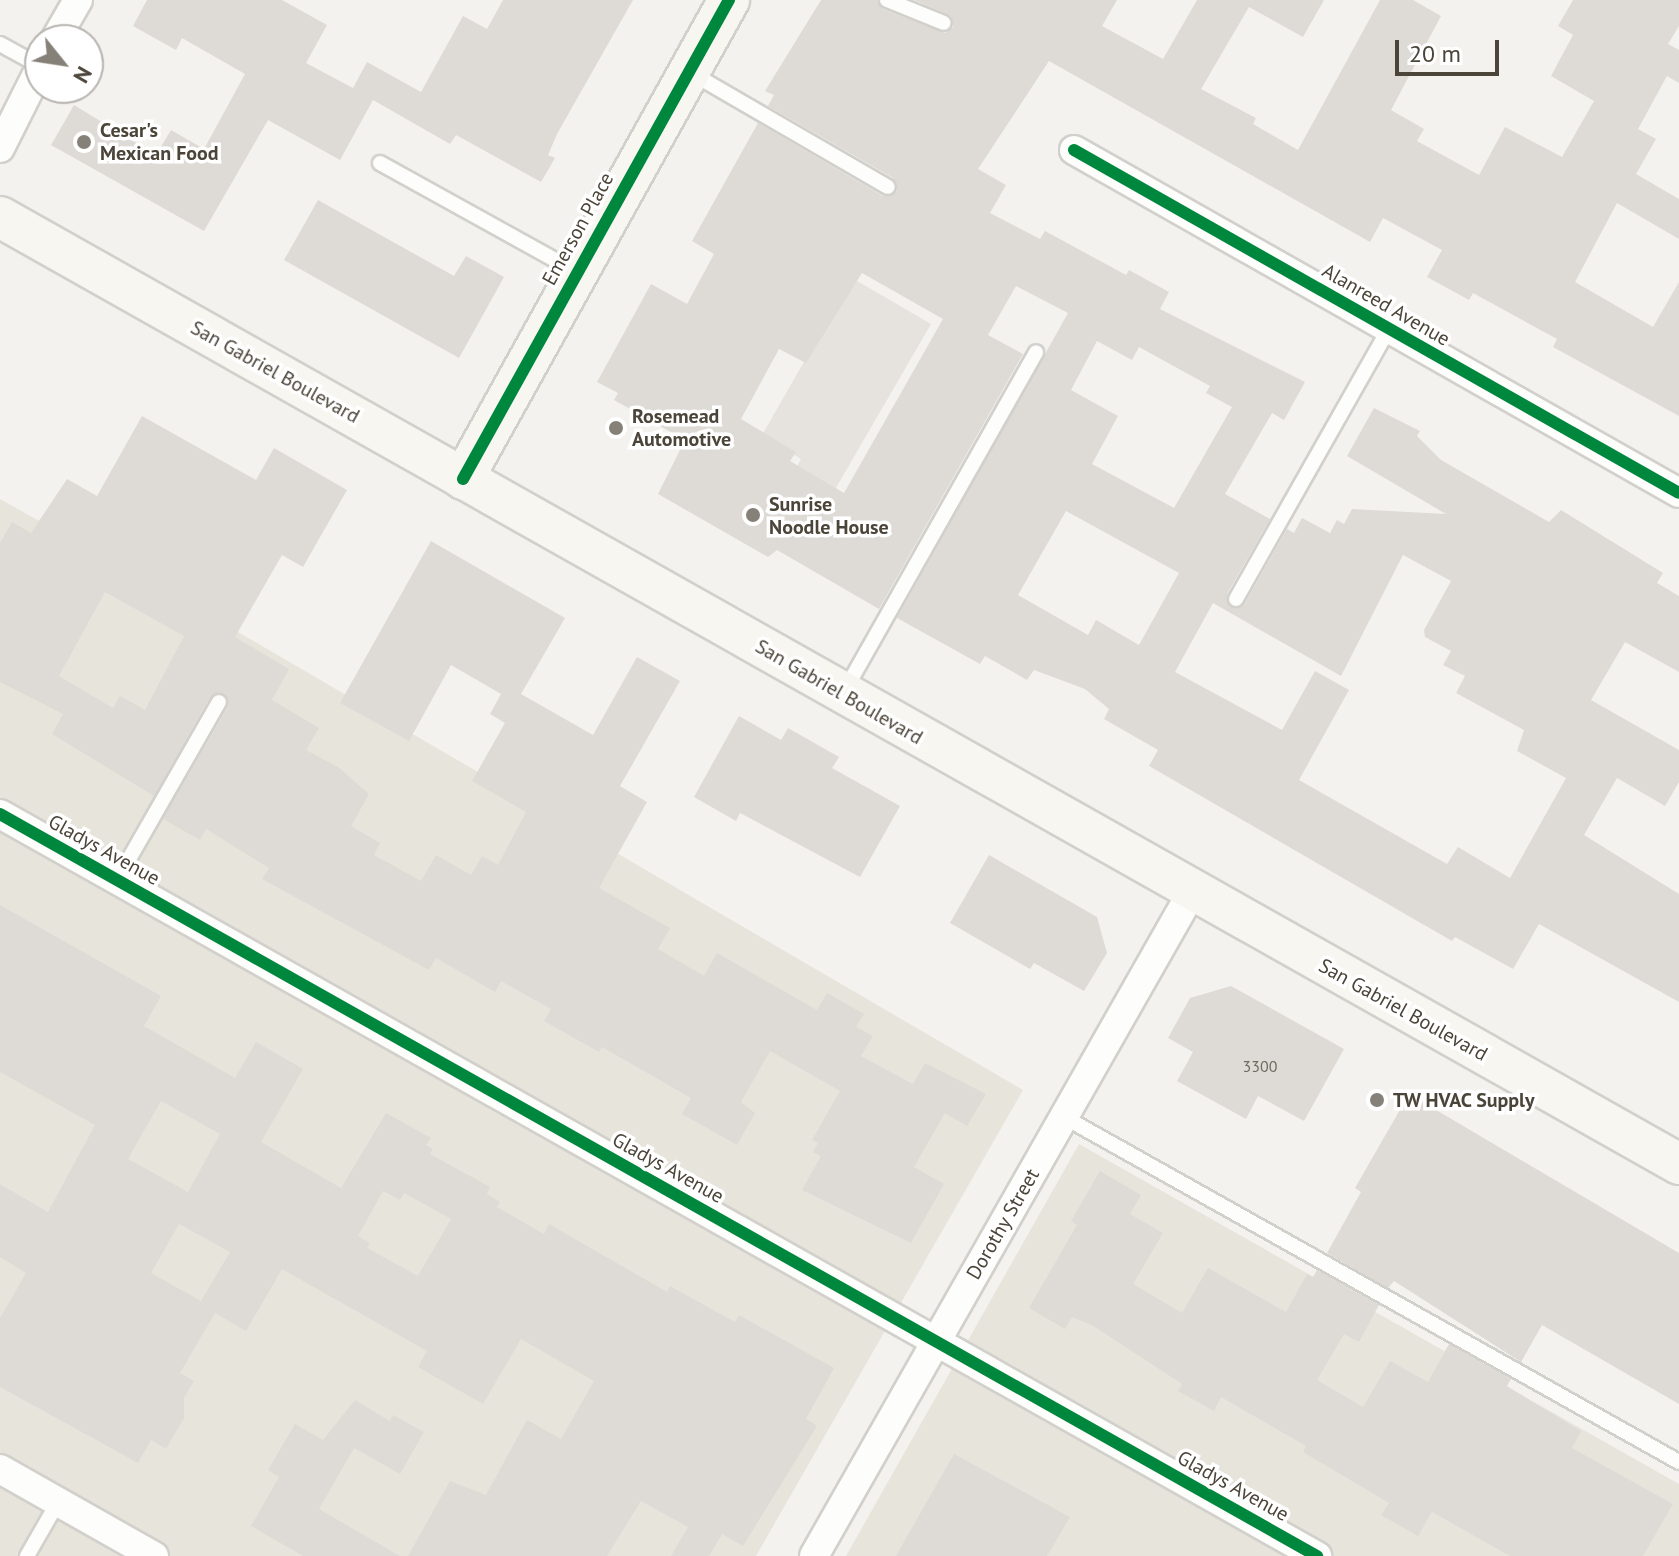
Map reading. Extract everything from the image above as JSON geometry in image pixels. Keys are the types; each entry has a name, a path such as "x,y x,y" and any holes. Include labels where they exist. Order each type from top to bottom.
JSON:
{"main road":[{"name":"Emerson Place","path":"463,479 729,0"},
{"name":"San Gabriel Boulevard","path":"0,217 1679,1164"}],"street":[{"path":"64,24 78,0"},
{"path":"0,148 24,99"},
{"name":"Alanreed Avenue","path":"1074,150 1679,493"},
{"name":"Gladys Avenue","path":"0,814 1317,1556"},
{"name":"Dorothy Street","path":"814,1556 1192,892"},
{"path":"0,1469 154,1556"}],"lane":[{"path":"887,0 944,23"},
{"path":"0,44 24,58"},
{"path":"689,72 888,187"},
{"path":"380,163 577,272"},
{"path":"1236,599 1389,329"},
{"path":"843,694 1036,352"},
{"path":"117,880 219,702"},
{"path":"1064,1117 1679,1462"},
{"path":"27,1556 58,1502"}],"shaded area":[{"path":"852,278 931,324 833,493 795,470 801,459 762,435"},
{"path":"0,499 238,632 1023,1090 756,1556 0,1556"},
{"path":"1079,1144 1679,1484 1679,1556 846,1556"}],"building":[{"path":"147,0 282,0 327,25 306,63 353,88 367,62 421,92 463,16 487,29 503,0 633,0 557,134 548,155 555,158 541,182 456,135 450,144 373,100 340,160 268,120 204,231 51,145 74,105 156,155 171,130 204,149 245,74 182,38 176,50 133,26"},
{"path":"821,0 877,0 883,9 945,33 953,27 951,16 914,0 1117,0 1102,26 1163,59 1197,0 1324,0 1303,37 1249,7 1201,89 1256,118 1253,124 1298,150 1380,0 1413,0 1441,16 1391,110 1424,129 1417,141 1479,175 1505,127 1562,157 1594,101 1551,76 1573,35 1558,26 1573,0 1679,0 1679,26 1668,44 1679,50 1679,83 1667,76 1638,129 1656,139 1636,174 1679,199 1679,239 1617,203 1575,282 1653,327 1679,282 1679,416 1553,347 1557,339 1473,293 1469,300 1427,277 1442,250 1383,218 1370,242 1049,61 978,169 1006,185 990,213 1040,239 1045,231 1126,275 1129,270 1169,292 1160,309 1305,382 1284,420 1272,413 1225,494 1270,519 1227,594 1230,607 1244,605 1287,529 1294,533 1302,518 1330,533 1337,520 1344,524 1352,509 1446,514 1347,456 1374,408 1420,431 1417,436 1441,460 1549,522 1561,510 1663,573 1657,583 1679,596 1679,672 1625,642 1591,700 1679,750 1679,782 1665,806 1617,778 1584,835 1679,894 1679,1002 1539,924 1513,969 1455,937 1452,941 1149,766 1158,750 1104,719 1109,709 1085,689 1034,670 1027,680 985,656 980,664 897,618 1068,313 1016,286 988,335 1023,354 879,609 777,550 768,557 658,494 685,440 614,400 618,393 597,382 651,284 687,304 714,254 692,241 758,123 883,196 897,191 893,178 768,106 774,95 765,91","holes":["862,273 943,319 844,493 790,461 796,452 741,419 779,349 806,363","1097,341 1132,360 1139,347 1210,386 1206,393 1232,407 1174,508 1092,464 1118,416 1071,390","1066,511 1179,573 1139,645 1096,620 1088,635 1018,595","1403,555 1451,581 1424,630 1425,637 1451,651 1443,665 1465,676 1456,693 1524,730 1517,751 1566,778 1510,878 1458,847 1447,864 1299,780 1349,690 1315,671 1282,730 1175,672 1213,603 1341,676"]},
{"path":"318,200 454,276 466,256 504,277 459,358 284,260"},
{"path":"142,416 256,480 274,448 347,490 303,567 282,555 235,637 289,669 272,700 319,728 306,750 338,767 369,794 351,826 380,843 374,855 421,881 436,855 471,875 482,856 498,865 526,812 472,781 505,723 490,714 501,694 451,665 409,741 340,703 431,541 565,618 521,694 593,735 637,657 680,681 620,786 647,802 599,888 670,928 658,949 704,976 717,953 817,1010 827,993 864,1014 856,1027 873,1036 861,1056 913,1084 925,1063 986,1094 967,1126 945,1113 914,1167 944,1184 911,1243 802,1190 821,1156 813,1152 818,1143 812,1140 840,1091 770,1051 741,1102 755,1113 737,1145 682,1114 691,1098 602,1047 599,1052 544,1021 551,1009 501,981 495,992 436,958 429,970 262,879 269,868 206,829 200,840 163,819 228,707 225,694 210,697 154,796 52,734 63,714 0,682 0,543 12,522 31,533 67,479 97,496","holes":["105,592 184,636 145,710 120,696 113,708 59,676"]},
{"path":"739,716 781,740 788,728 839,757 832,768 900,806 860,877 740,813 736,821 694,797"},
{"path":"989,855 1097,917 1107,953 1084,991 1034,963 1030,969 950,923"},
{"path":"0,905 161,996 144,1026 235,1078 256,1042 303,1069 261,1142 341,1188 386,1113 431,1138 426,1145 433,1149 430,1154 490,1187 487,1194 500,1202 497,1207 544,1234 549,1224 667,1292 670,1286 735,1322 739,1315 834,1368 806,1419 817,1426 743,1546 722,1534 709,1556 671,1556 688,1527 641,1501 607,1556 408,1556 450,1481 486,1495 527,1420 561,1439 594,1381 521,1339 483,1404 418,1367 427,1351 282,1269 246,1331 215,1313 180,1373 194,1381 184,1398 184,1418 166,1449 151,1440 138,1463 0,1387 0,1318 26,1273 0,1257 0,1184 48,1212 95,1125 0,1072","holes":["161,1101 220,1134 188,1192 128,1159","383,1191 400,1200 404,1193 451,1219 418,1276 367,1248 370,1243 358,1236","179,1224 230,1252 201,1301 151,1273"]},
{"path":"1231,986 1344,1049 1304,1121 1258,1096 1246,1119 1177,1081 1193,1052 1168,1038 1190,998"},
{"path":"1409,1094 1679,1253 1679,1404 1542,1325 1521,1362 1394,1281 1388,1288 1327,1253 1361,1192 1355,1188"},
{"path":"1100,1171 1141,1195 1130,1214 1163,1233 1133,1284 1182,1313 1208,1268 1286,1312 1307,1274 1313,1277 1317,1270 1379,1305 1359,1342 1344,1334 1317,1380 1363,1407 1390,1361 1428,1382 1449,1344 1511,1379 1507,1386 1581,1431 1572,1448 1673,1504 1643,1556 1510,1556 1432,1512 1418,1536 1381,1515 1389,1503 1303,1452 1306,1446 1221,1397 1214,1411 1178,1391 1182,1384 1092,1325 1072,1317 1065,1329 1029,1308 1077,1225 1071,1221"},
{"path":"355,1400 390,1421 393,1415 424,1432 400,1474 354,1448 319,1509 400,1556 303,1556 251,1526 279,1477 268,1470 295,1424 323,1440"},
{"path":"954,1454 1070,1517 1047,1556 896,1556"}],"cycle path":[{"path":"463,479 729,0"},
{"path":"1074,150 1679,493"},
{"path":"0,814 1317,1556"}],"place":[{"name":"Cesar's Mexican Food","path":"84,142"},
{"name":"Rosemead Automotive","path":"616,428"},
{"name":"Sunrise Noodle House","path":"753,515"},
{"name":"TW HVAC Supply","path":"1377,1100"}]}
